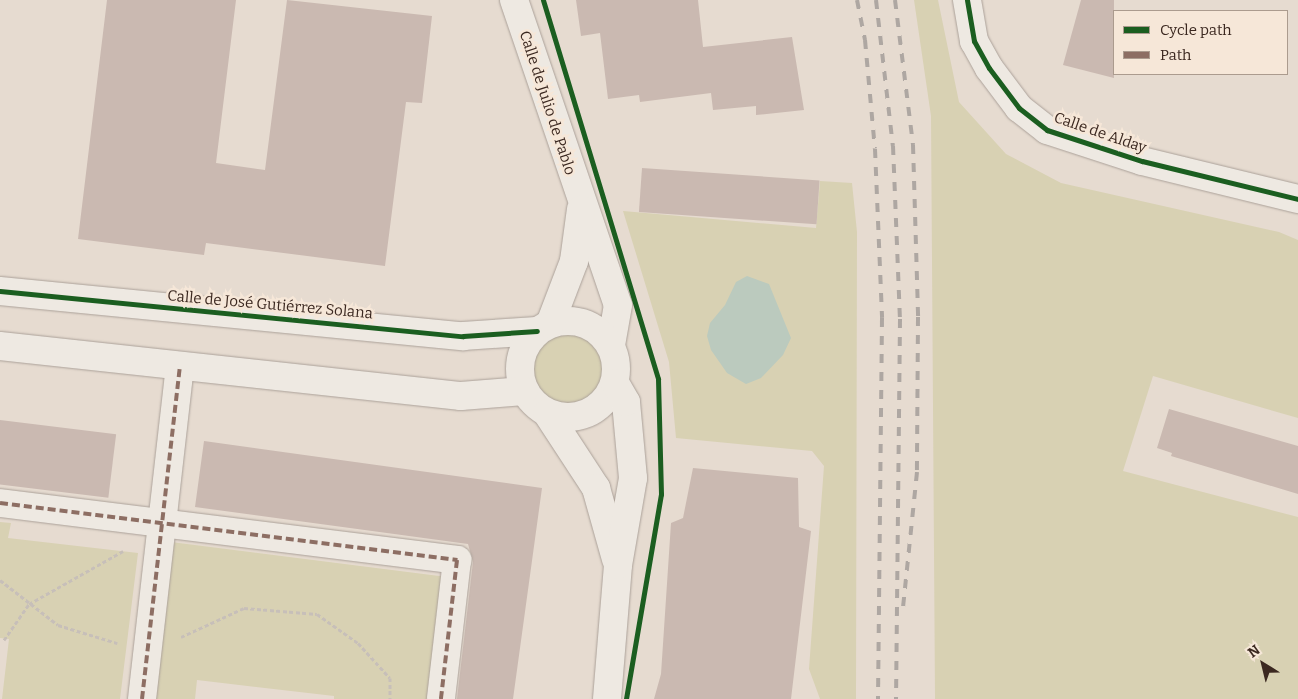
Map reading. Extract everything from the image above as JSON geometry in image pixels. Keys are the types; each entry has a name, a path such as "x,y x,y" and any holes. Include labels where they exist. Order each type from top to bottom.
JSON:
{"street":[{"name":"Calle de Julio de Pablo","path":"514,0 582,205 618,304 611,345"},
{"name":"Calle de Alday","path":"967,0 974,41 989,68 1019,108 1047,130 1142,161 1298,199"},
{"name":"Calle de Julio de Pablo","path":"543,327 574,261 582,205"},
{"name":"Calle de José Gutiérrez Solana","path":"0,292 463,336 543,327"},
{"path":"547,413 580,416 607,399 615,383 616,358 611,345 602,334 577,321 543,327 520,358 524,391 534,404 547,413 596,488 618,565"},
{"path":"0,346 461,396 524,391"},
{"path":"142,699 180,367"},
{"path":"607,699 618,565 633,478 626,402 615,383"},
{"path":"0,503 163,521 457,560 441,699"}],"path":[{"path":"4,640 29,604 124,551"},
{"path":"0,580 58,625 147,653 244,608 318,614 358,643 390,678 390,699"}],"shaded area":[{"path":"914,0 938,0 959,102 1006,154 1061,183 1279,232 1298,240 1298,418 1153,376 1123,471 1298,517 1298,699 935,699 931,116"},
{"path":"820,181 852,183 857,232 856,699 820,699 809,669 824,466 812,451 676,438 669,362 623,211 816,228"},
{"path":"747,276 769,284 791,338 783,355 761,378 746,384 727,373 711,350 707,336 710,323 725,305 736,282"},
{"path":"576,333 595,343 603,355 605,369 603,383 595,395 583,403 562,405 543,395 535,383 533,362 543,343 555,335"},
{"path":"0,522 11,523 8,538 138,553 120,699 2,699 9,639 0,638"},
{"path":"171,542 463,579 447,699 334,699 334,696 197,680 195,699 152,699"}],"building":[{"path":"107,0 236,0 216,163 265,170 287,0 432,16 422,103 406,102 385,266 206,243 204,255 78,239"},
{"path":"576,0 698,0 703,47 792,37 804,110 756,115 756,106 713,110 711,93 640,102 639,95 608,99 600,33 581,36"},
{"path":"1081,0 1114,0 1114,78 1063,65"},
{"path":"642,168 820,180 816,224 639,212"},
{"path":"1169,409 1298,446 1298,494 1171,456 1172,453 1157,448"},
{"path":"0,420 116,434 108,498 0,484"},
{"path":"204,441 542,488 513,699 457,699 473,562 468,544 195,507"},
{"path":"693,468 798,478 799,527 811,531 791,699 654,699 661,674 671,523 683,518"}],"railway":[{"path":"857,0 865,40 875,149 882,318 878,699"},
{"path":"876,0 893,146 900,319 896,699"},
{"path":"895,0 913,145 918,317 917,472 903,608"}],"marked path":[{"path":"142,699 180,367"},
{"path":"0,503 457,560 441,699"}],"cycle path":[{"path":"543,0 658,379 661,494 626,699"},
{"path":"967,0 974,41 989,68 1019,108 1047,130 1142,161 1298,199"},
{"path":"0,291 463,336 537,331"}]}
